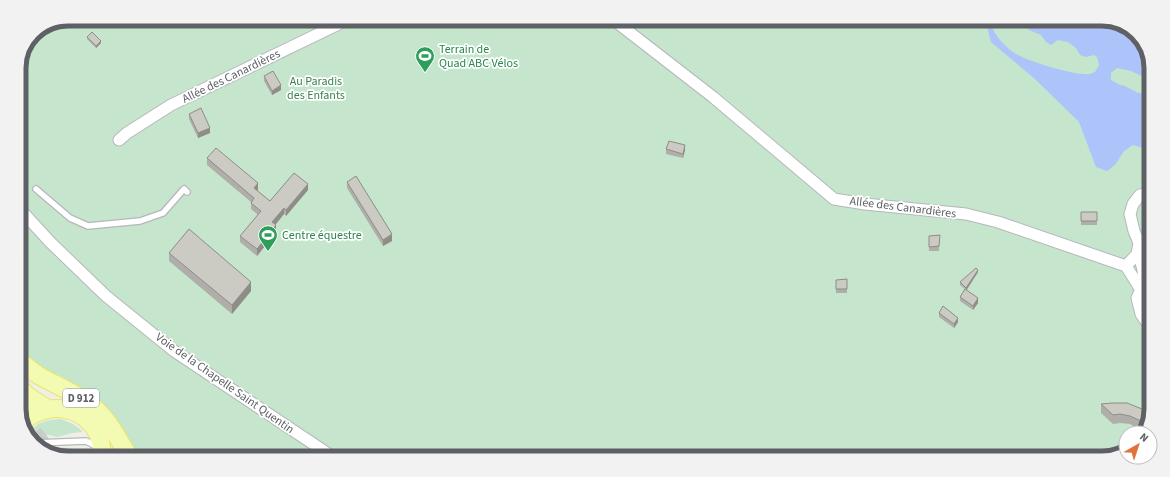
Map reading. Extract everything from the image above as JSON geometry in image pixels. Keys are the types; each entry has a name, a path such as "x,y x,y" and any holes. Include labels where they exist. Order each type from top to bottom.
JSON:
{"main road":[{"name":"D 912","path":"26,366 42,378 78,396 92,406 110,426 126,451"},
{"path":"26,394 48,409"},
{"path":"27,418 33,414 48,409 64,408 79,414 86,419 97,433 103,451"}],"street":[{"name":"Allée des Canardières","path":"119,140 127,133 172,105 335,26"},
{"name":"Allée des Canardières","path":"621,26 713,97 834,199 874,205 966,214 998,222 1126,266"},
{"path":"1144,194 1140,195 1133,204 1130,214 1134,231 1139,243 1137,254 1126,266 1144,294"},
{"name":"Voie de la Chapelle Saint Quentin","path":"26,216 50,242 106,296 174,351 324,451"},
{"path":"1137,254 1142,263 1144,279 1137,298 1144,317"}],"lane":[{"path":"36,189 70,218 88,226 140,221 163,214 184,189 187,192"},
{"path":"43,443 86,441 101,451"}],"green space":[{"name":"Au Paradis des Enfants","path":"68,26 1102,26 1120,30 1132,38 1142,55 1144,66 1144,414 1141,425 1118,425 1118,448 1112,450 133,451 92,396 64,378 26,360 26,68 29,52 33,45 38,38 52,29"},
{"path":"61,419 73,424 82,432 58,437 34,433 32,430 37,425 51,420"},
{"path":"53,448 69,448 78,451 68,451"}],"water":[{"path":"987,26 992,26 994,32 1001,41 1018,55 1053,68 1074,73 1090,74 1095,72 1099,65 1097,57 1094,55 1086,57 1080,55 1076,48 1068,42 1058,40 1051,45 1046,42 1041,35 1029,30 1027,26 1102,26 1115,28 1125,33 1132,38 1140,50 1144,66 1144,77 1131,71 1117,68 1111,73 1111,80 1138,93 1144,93 1144,148 1133,145 1124,151 1115,165 1107,171 1096,167 1079,122 1036,80 991,42"}],"building":[{"path":"92,32 101,41 96,46 87,37"},
{"path":"273,71 281,85 272,91 264,76"},
{"path":"201,108 210,128 198,133 189,114"},
{"path":"669,141 685,145 683,154 666,149"},
{"path":"216,148 258,183 254,188 270,201 294,173 308,184 286,210 284,208 272,222 276,225 257,249 240,236 261,211 251,203 254,198 207,158"},
{"path":"356,176 392,234 383,240 347,182"},
{"path":"1081,212 1097,212 1097,221 1081,221"},
{"path":"189,229 251,282 232,305 169,253"},
{"path":"940,235 939,246 929,247 929,236"},
{"path":"976,268 978,270 966,288 960,282"},
{"path":"847,279 847,289 836,289 836,280"},
{"path":"965,289 978,298 973,306 960,297"},
{"path":"943,306 958,318 954,324 939,313"},
{"path":"1127,403 1144,410 1142,422 1130,416 1120,414 1113,415 1101,404"}],"tunnel":[{"path":"35,435 39,440"}],"place":[{"name":"Terrain de Quad ABC Vélos","path":"425,73"},
{"name":"Centre équestre","path":"268,252"}]}
